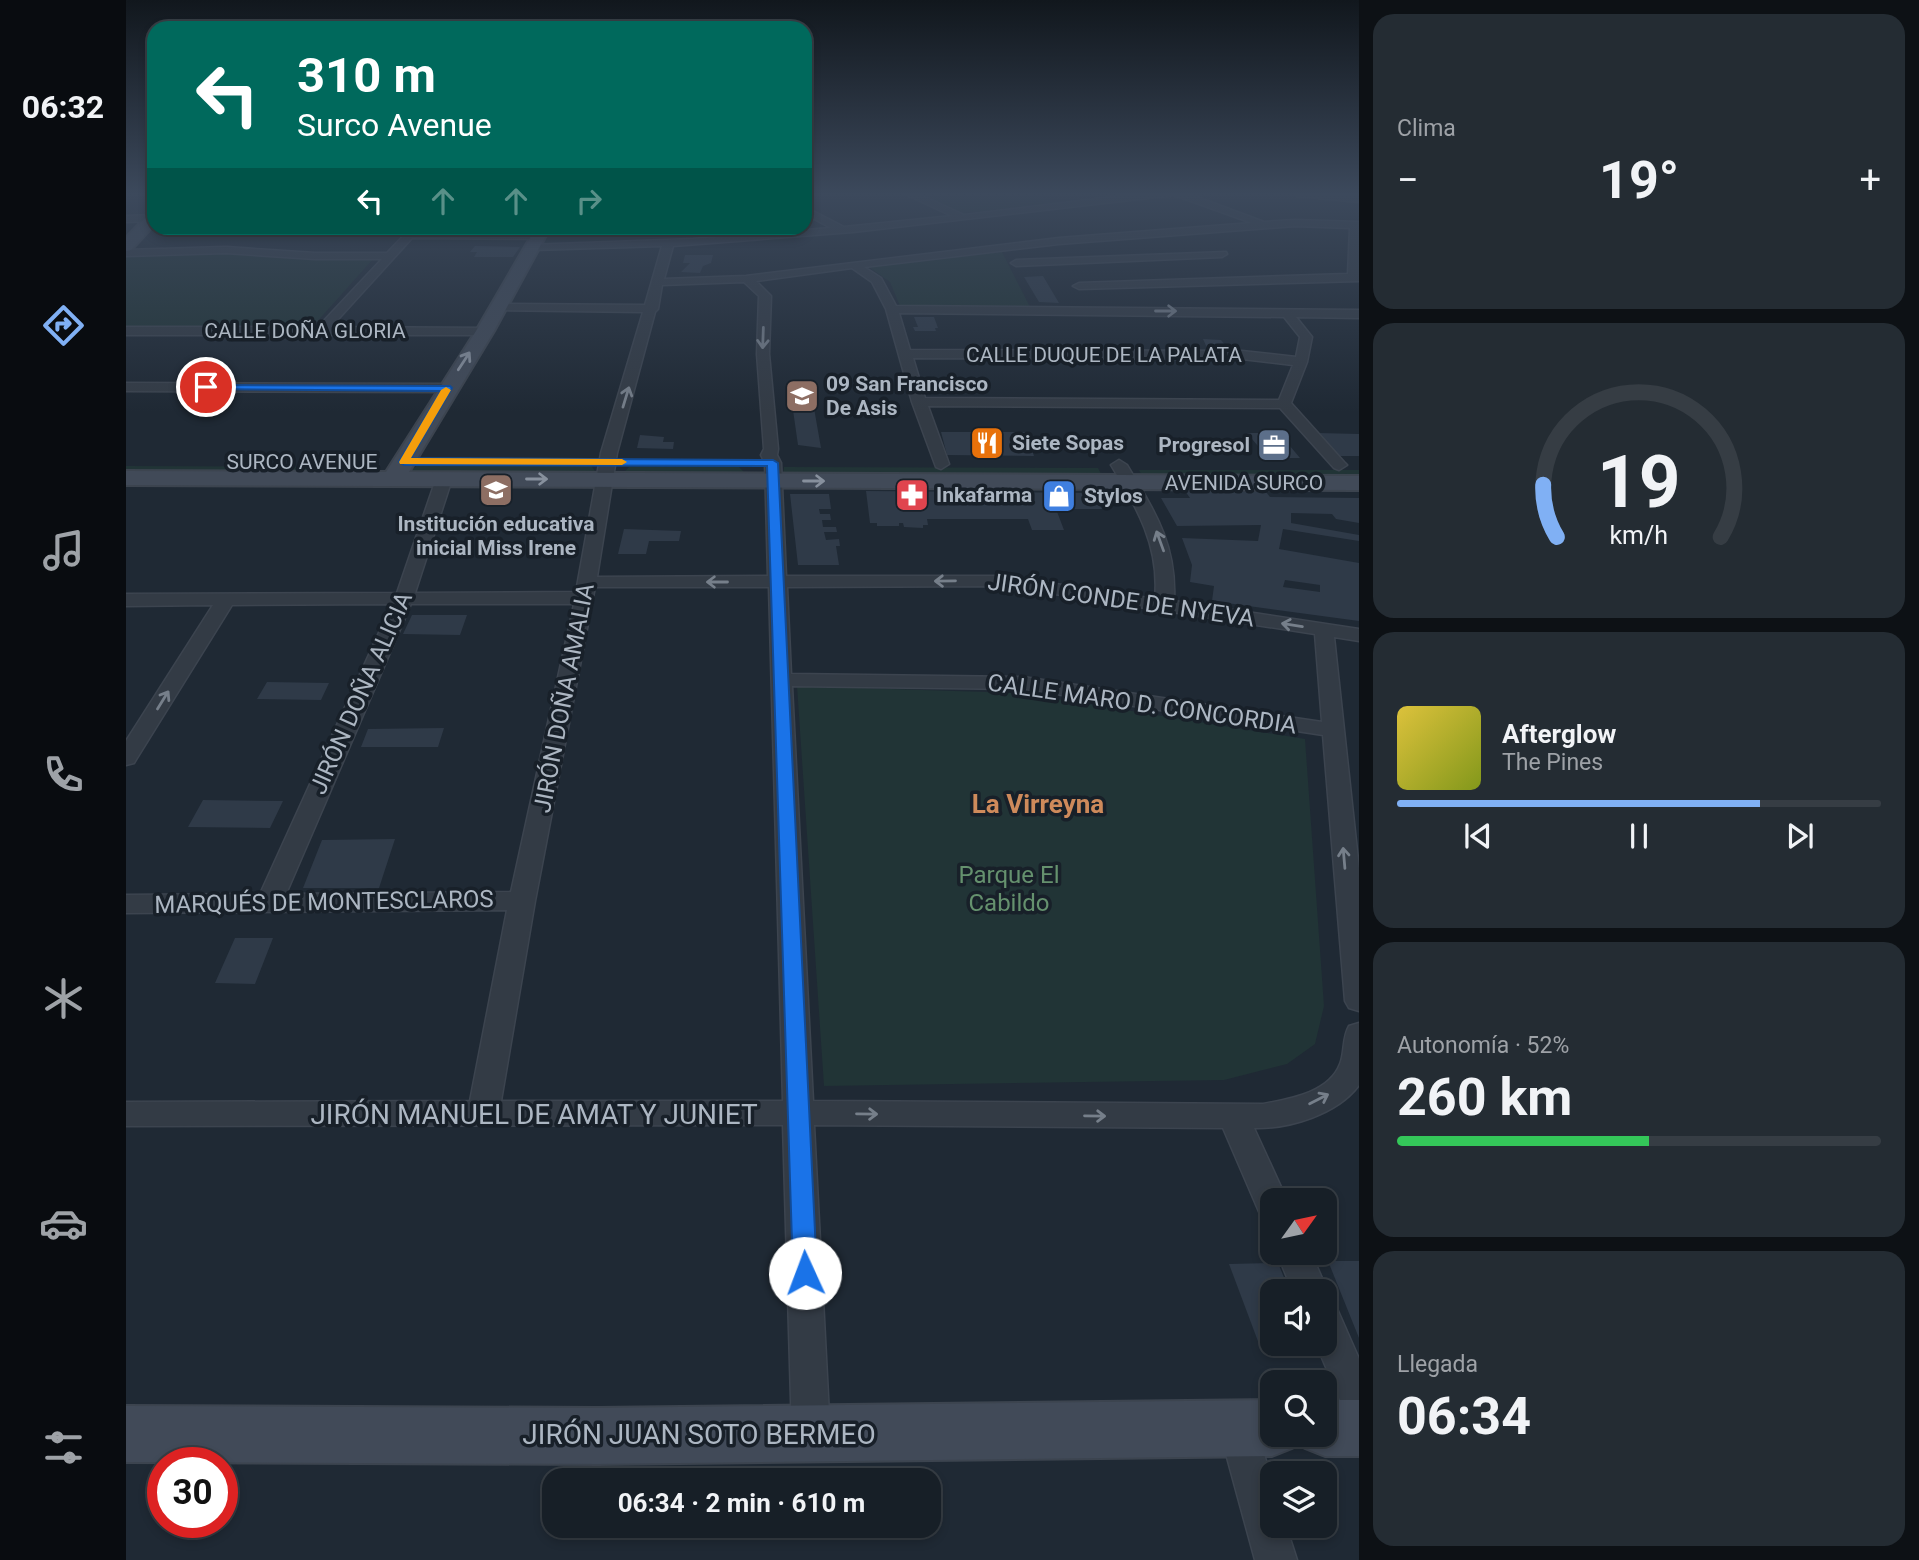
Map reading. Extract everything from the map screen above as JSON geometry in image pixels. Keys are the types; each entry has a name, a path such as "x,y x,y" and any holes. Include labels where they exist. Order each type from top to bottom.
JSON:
{"main road":[{"path":"399,470 522,266"},
{"name":"SURCO AVENUE","path":"126,462 399,470 1124,474"},
{"name":"SURCO AVENUE","path":"773,472 941,464 1124,474"},
{"name":"SURCO AVENUE","path":"126,478 399,470 444,479 606,471"},
{"name":"AVENIDA SURCO","path":"1124,474 1352,476"},
{"name":"JIRÓN JUAN SOTO BERMEO","path":"126,1434 598,1436 1255,1428"},
{"path":"1337,1428 1359,1428"}],"street":[{"path":"321,331 379,266"},
{"name":"JIRÓN DOÑA AMALIA","path":"483,1115 522,901 586,590 606,471 663,266"},
{"path":"660,282 746,279 849,266"},
{"path":"856,266 877,279 892,309 919,402 941,464"},
{"path":"1098,311 1076,281 1356,278"},
{"path":"746,279 765,296 763,354 771,449 769,455 773,472 778,582 811,1434"},
{"path":"499,307 652,309"},
{"path":"892,309 1359,314"},
{"path":"1283,405 1301,362 1306,337 1286,312"},
{"name":"CALLE DOÑA GLORIA","path":"126,331 485,331"},
{"name":"CALLE DUQUE DE LA PALATA","path":"905,354 1242,355 1301,362"},
{"path":"126,387 447,388"},
{"path":"919,402 1283,405 1352,476"},
{"path":"1124,474 1152,522 1165,555 1167,578 1164,605"},
{"name":"JIRÓN DOÑA ALICIA","path":"269,903 404,599 444,479"},
{"name":"JIRÓN CONDE DE NYEVA","path":"126,600 404,599 778,582 1003,581 1359,635"},
{"path":"126,758 226,600"},
{"path":"1324,629 1359,1001"},
{"name":"CALLE MARO D. CONCORDIA","path":"782,680 1023,683 1334,730"},
{"name":"MARQUÉS DE MONTESCLAROS","path":"126,904 522,901"},
{"name":"JIRÓN MANUEL DE AMAT Y JUNIET","path":"126,1114 799,1113 1234,1117 1291,1111 1311,1104 1337,1089 1353,1069 1359,1034"},
{"path":"1234,1117 1265,1188"},
{"path":"1337,1351 1359,1401"},
{"path":"1255,1428 1276,1560"}],"green space":[{"path":"126,266 367,266 314,325 126,327"},
{"path":"1009,266 1030,307 900,306 890,282 869,267"},
{"path":"418,465 591,465 596,473 407,473"},
{"path":"126,466 370,467 375,470 374,473 126,475"},
{"path":"629,467 739,467 745,473 622,474"},
{"path":"784,467 1098,468 1103,478 783,477"},
{"path":"1139,470 1359,470 1359,478 1144,480"},
{"name":"Parque El Cabildo","path":"797,686 1020,693 1305,739 1324,1006 1315,1044 1287,1064 1224,1080 824,1086"}],"building":[{"path":"687,266 704,266 700,273 681,272"},
{"path":"1043,276 1059,303 1039,302 1024,277"},
{"path":"914,317 934,317 938,328 935,328 936,331 915,331 913,327 918,327"},
{"path":"1203,339 1221,340 1230,351 1208,350"},
{"path":"789,382 803,383 811,391 821,448 798,445"},
{"name":"Siete Sopas","path":"941,432 1026,432 1034,456 947,455"},
{"name":"Progresol","path":"1247,433 1279,433 1300,458 1268,458"},
{"path":"1318,433 1359,434 1359,456 1339,456"},
{"path":"640,435 664,437 663,442 674,442 673,449 637,448"},
{"path":"866,491 1094,493 1102,509 1056,509 1064,530 1032,530 1028,519 927,519 928,525 923,525 923,528 904,527 903,523 899,523 899,526 877,526 877,523 870,523"},
{"path":"1185,491 1266,492 1270,497 1359,498 1359,523 1336,519 1332,514 1291,513 1291,523 1359,535 1359,541 1283,529 1279,549 1359,563 1359,621 1212,601 1214,586 1190,582 1192,565 1182,538 1258,541 1261,525 1177,526 1161,498 1190,498","holes":["1285,580 1320,585 1320,592 1283,587"]},
{"path":"790,494 829,494 831,509 819,509 820,514 830,514 831,520 822,520 823,527 836,527 837,532 824,532 826,540 839,539 840,546 836,546 839,565 798,565"},
{"path":"624,529 681,531 679,541 649,541 646,554 618,554"},
{"path":"412,615 467,615 460,635 403,634"},
{"path":"267,682 329,683 321,700 257,699"},
{"path":"444,728 438,747 361,747 368,729"},
{"path":"203,800 283,801 270,828 188,827"},
{"path":"395,839 379,888 303,888 322,840"},
{"path":"235,938 273,938 255,984 215,983"},
{"path":"1337,1261 1359,1261 1359,1338 1337,1279 1330,1265 1337,1265"},
{"path":"1229,1264 1279,1265 1285,1279 1260,1279 1260,1347"}],"slow traffic":[{"path":"446,390 404,462 622,462"}],"place":[{"name":"09 San Francisco De Asis","path":"802,396"},
{"name":"Siete Sopas","path":"987,443"},
{"name":"Progresol","path":"1274,445"},
{"name":"Institución educativa inicial Miss Irene","path":"496,490"},
{"name":"Inkafarma","path":"912,495"},
{"name":"Stylos","path":"1059,496"}],"district":[{"name":"La Virreyna","path":"1038,804"}],"route":[{"path":"206,387 447,388 404,462 773,463 805,1273"}]}
